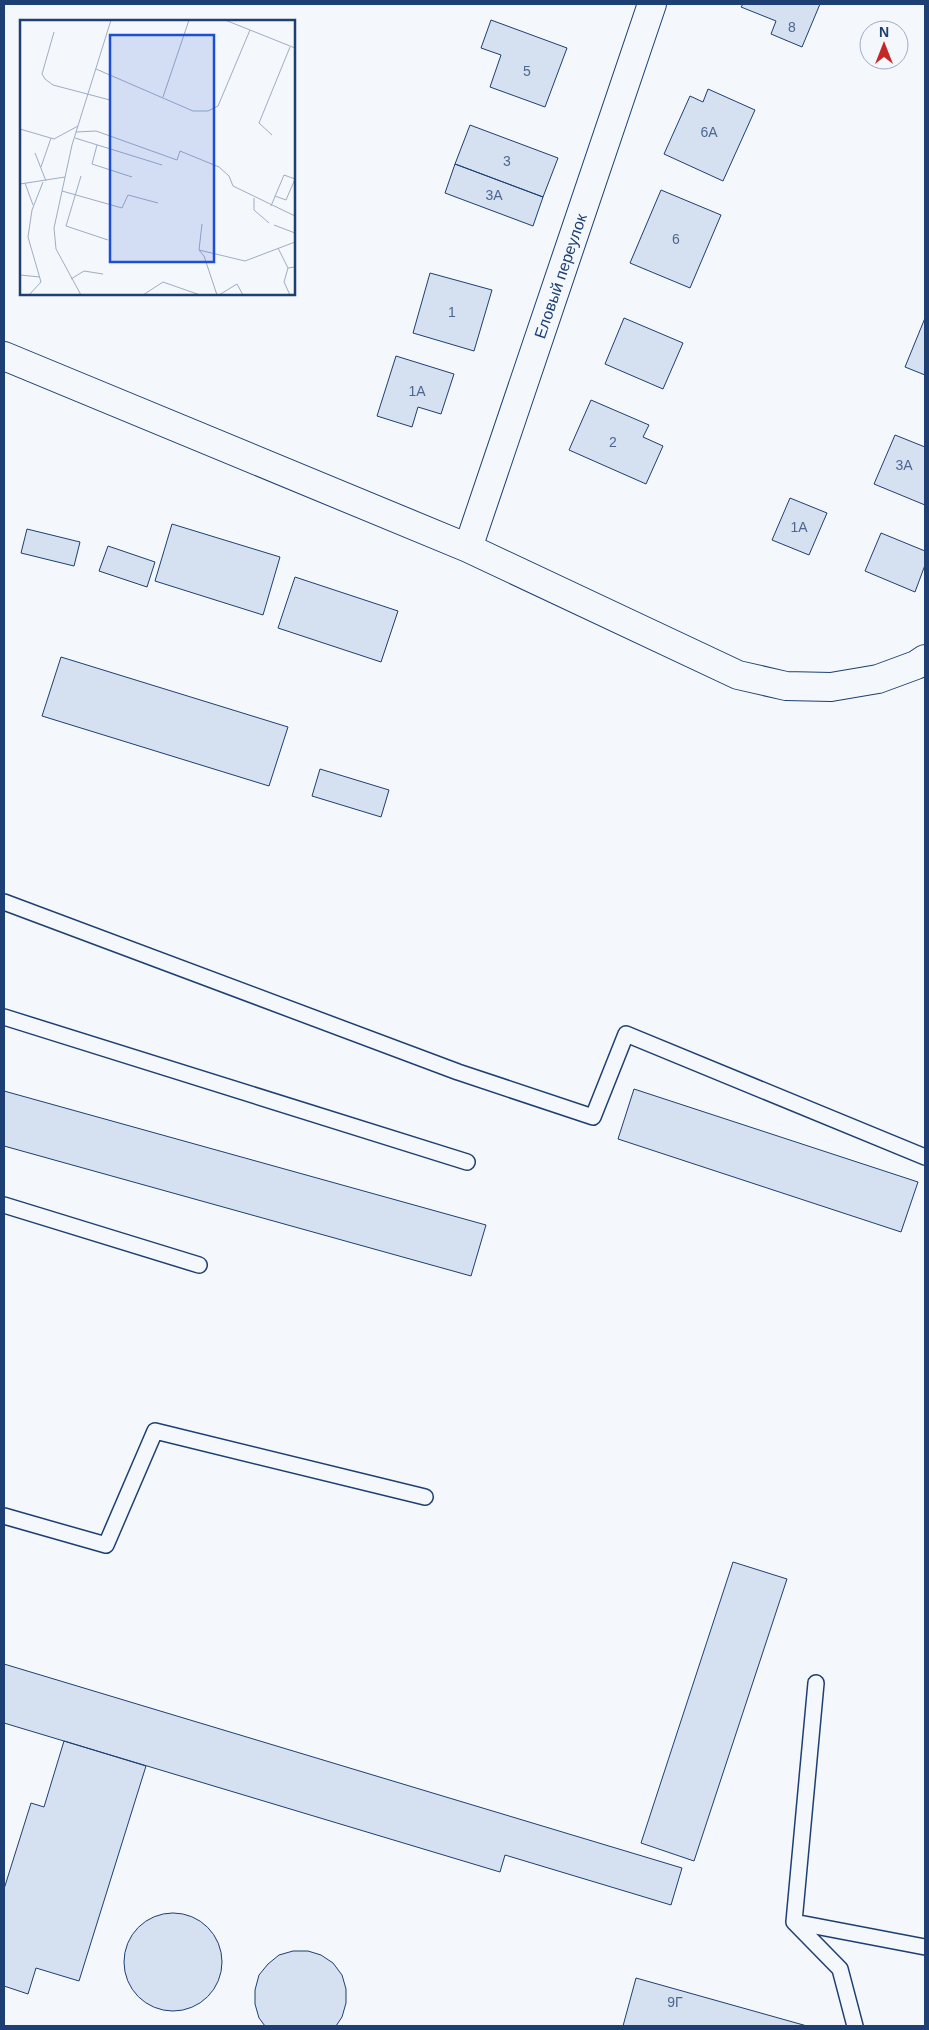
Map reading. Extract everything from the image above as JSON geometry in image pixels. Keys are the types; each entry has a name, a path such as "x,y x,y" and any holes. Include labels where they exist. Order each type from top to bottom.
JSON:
{"street":[{"name":"Еловый переулок","path":"468,548 652,4"},
{"path":"4,356 468,548 738,675 786,686 831,687 878,679 916,665 925,659"}],"lane":[{"path":"4,902 458,1072 593,1118 626,1034 925,1157"},
{"path":"4,1017 467,1162"},
{"path":"4,1205 199,1265"},
{"path":"4,1516 106,1545 155,1431 425,1497"},
{"path":"816,1683 794,1922 840,1969 855,2026"},
{"path":"794,1922 925,1948"}],"building":[{"path":"743,4 820,4 802,47 771,34 776,21 741,7"},
{"path":"491,20 567,48 545,107 490,87 501,55 481,48"},
{"path":"708,89 755,110 723,181 664,154 690,96 703,102"},
{"path":"470,125 558,158 543,197 455,164"},
{"path":"455,164 543,197 533,226 445,193"},
{"path":"661,190 721,215 690,288 630,263"},
{"path":"430,273 492,290 474,351 413,333"},
{"path":"624,318 683,343 663,389 605,364"},
{"path":"925,318 925,375 905,367"},
{"path":"396,356 454,374 441,414 418,407 412,427 377,416"},
{"path":"591,400 649,425 643,437 663,446 646,484 569,450"},
{"path":"895,435 925,447 925,505 874,484"},
{"path":"790,498 827,513 809,555 772,540"},
{"path":"172,524 280,557 263,615 155,581"},
{"path":"27,529 80,542 74,566 21,553"},
{"path":"881,533 925,551 925,565 915,592 865,571"},
{"path":"108,546 155,562 147,587 99,571"},
{"path":"295,577 398,611 381,662 278,628"},
{"path":"61,657 288,727 269,786 42,716"},
{"path":"320,769 389,790 381,817 312,796"},
{"path":"634,1089 918,1182 901,1232 618,1139"},
{"path":"4,1091 486,1225 471,1276 4,1146"},
{"path":"733,1562 787,1579 694,1861 641,1843"},
{"path":"4,1664 682,1868 671,1905 505,1855 500,1872 4,1723"},
{"path":"64,1741 146,1766 79,1981 36,1968 28,1994 4,1986 4,1889 31,1803 44,1807"},
{"path":"173,1913 192,1917 208,1927 218,1943 222,1962 218,1981 208,1997 192,2007 173,2011 154,2007 138,1997 128,1981 124,1962 128,1943 138,1927 154,1917"},
{"path":"293,1951 308,1951 321,1955 333,1963 342,1975 346,1989 346,2003 342,2017 336,2026 265,2026 259,2018 255,2004 255,1990 259,1975 279,1955"},
{"path":"636,1978 807,2026 623,2026"}]}
